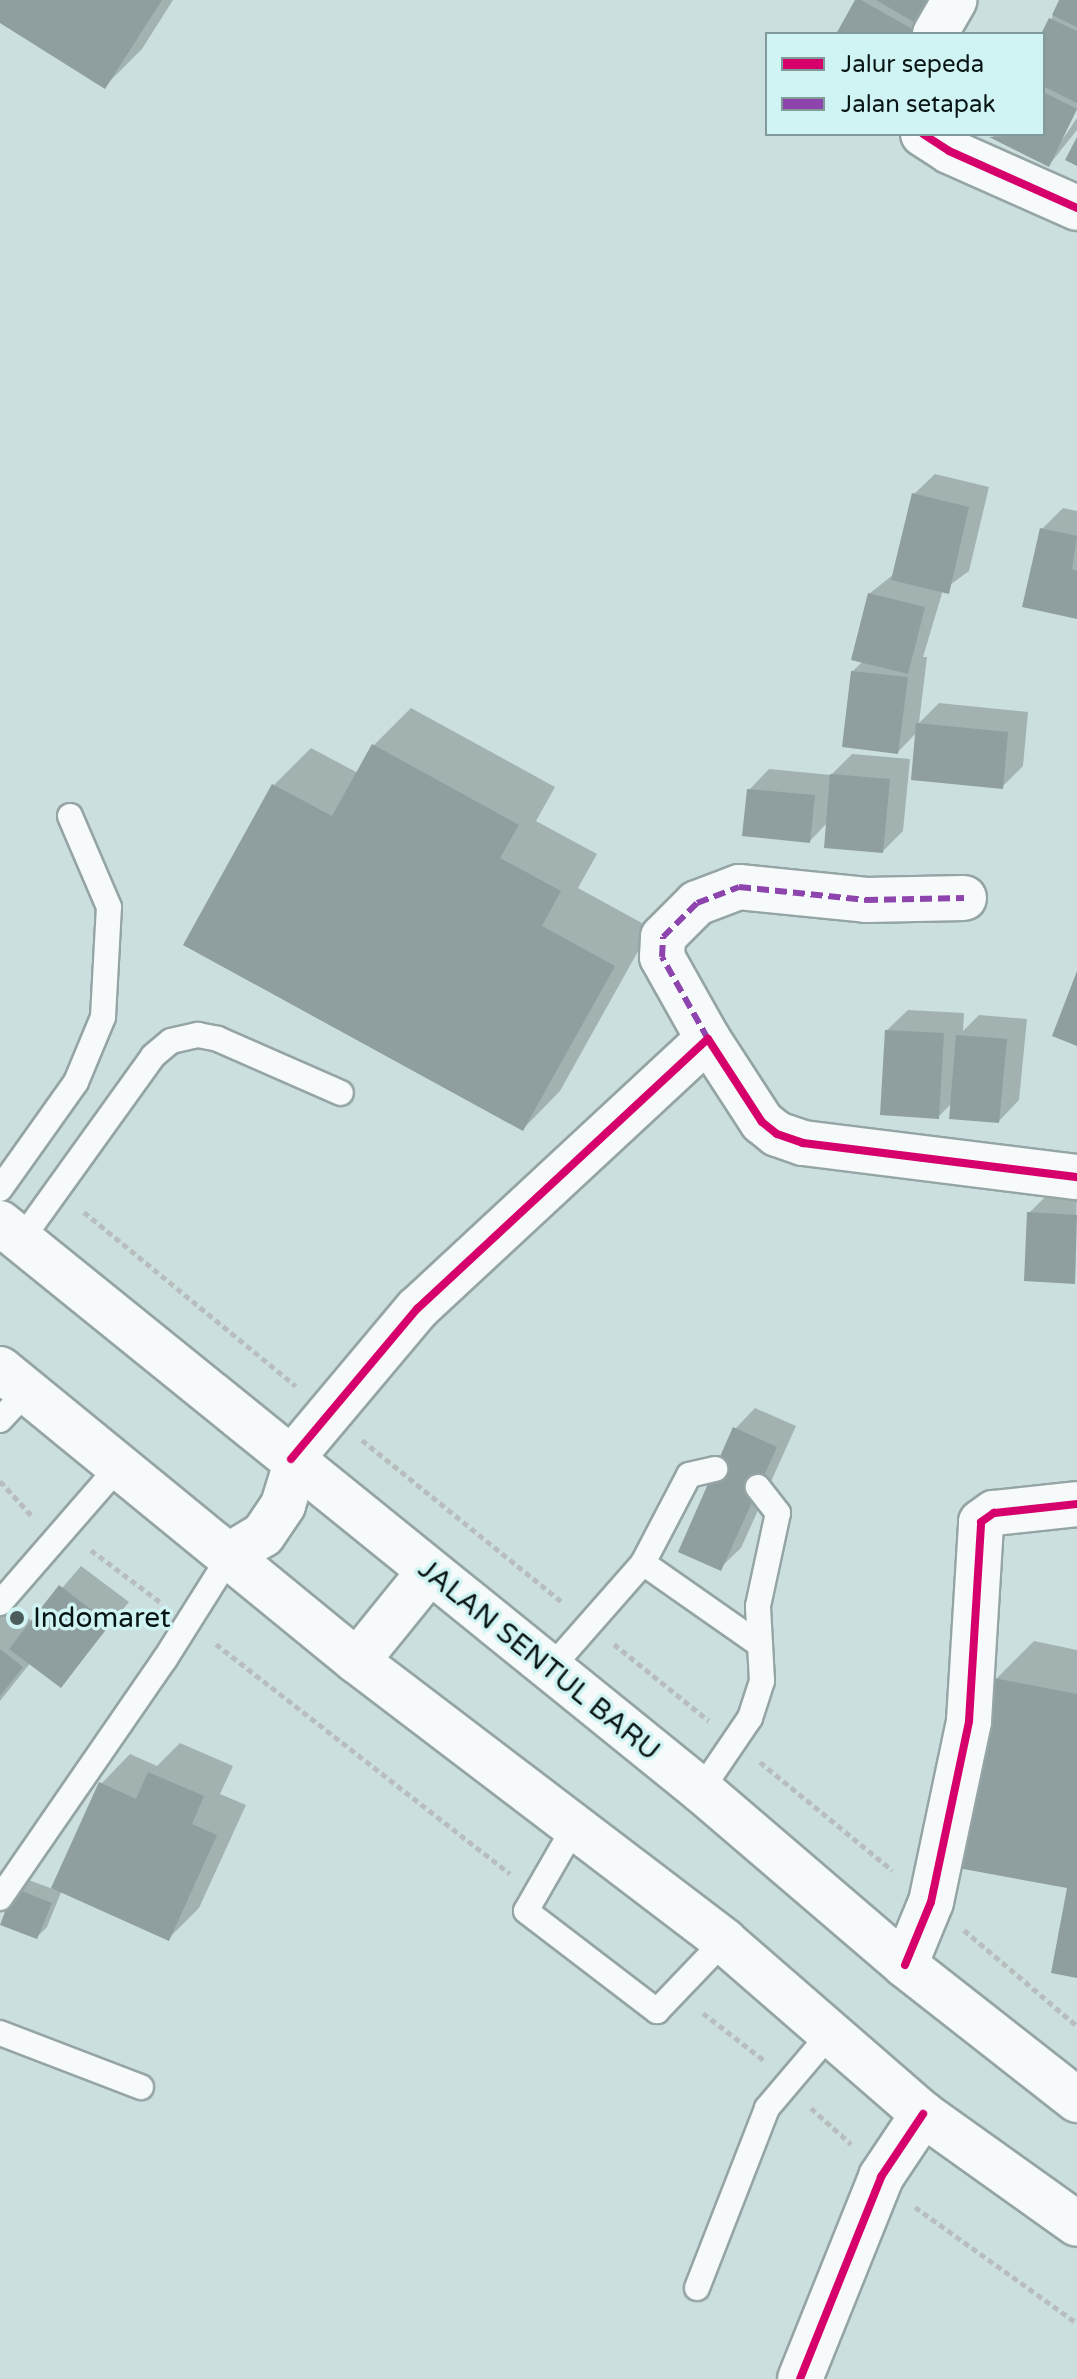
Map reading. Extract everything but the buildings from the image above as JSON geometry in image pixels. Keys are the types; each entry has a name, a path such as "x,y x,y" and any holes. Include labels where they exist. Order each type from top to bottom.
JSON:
{"main road":[{"path":"936,32 955,0"},
{"path":"927,136 1077,208"},
{"path":"964,898 866,900 739,887 697,903 663,937 662,957 708,1039 762,1122 777,1134 803,1143 1077,1177"},
{"path":"231,1554 263,1535 283,1505 294,1461 327,1412 417,1309 708,1039"},
{"name":"JALAN SENTUL BARU","path":"10,1232 701,1790 905,1965 1077,2100"},
{"path":"9,1393 120,1465 357,1661 576,1824 724,1941 828,2036 923,2114 1077,2224"},
{"path":"905,1965 931,1902 969,1721 981,1522 994,1513 1077,1504"},
{"path":"357,1661 429,1572"},
{"path":"800,2379 881,2177 923,2114"}],"lane":[{"path":"0,1189 76,1082 103,1017 109,907 70,816"},
{"path":"10,1232 59,1191 153,1056 171,1041 198,1035 218,1039 341,1093"},
{"path":"0,1603 120,1465"},
{"path":"550,1669 643,1563 689,1475 715,1469"},
{"path":"701,1790 750,1718 762,1681 758,1606 778,1513 758,1487"},
{"path":"0,1898 165,1659 231,1554"},
{"path":"643,1563 760,1645"},
{"path":"576,1824 526,1911 657,2011 724,1941"},
{"path":"0,2033 141,2087"},
{"path":"697,2288 767,2108 828,2036"}],"path":[{"path":"59,1191 931,1902 1077,2026"}],"marked path":[{"path":"708,1039 662,957 663,937 697,903 739,887 866,900 964,898"}],"cycle path":[{"path":"926,136 949,151 1077,208"},
{"path":"291,1459 417,1309 708,1039 762,1122 777,1134 803,1143 1077,1177"},
{"path":"905,1965 931,1902 969,1721 981,1522 994,1513 1077,1504"},
{"path":"800,2379 881,2177 923,2114"}],"place":[{"name":"Indomaret","path":"17,1618"}]}
